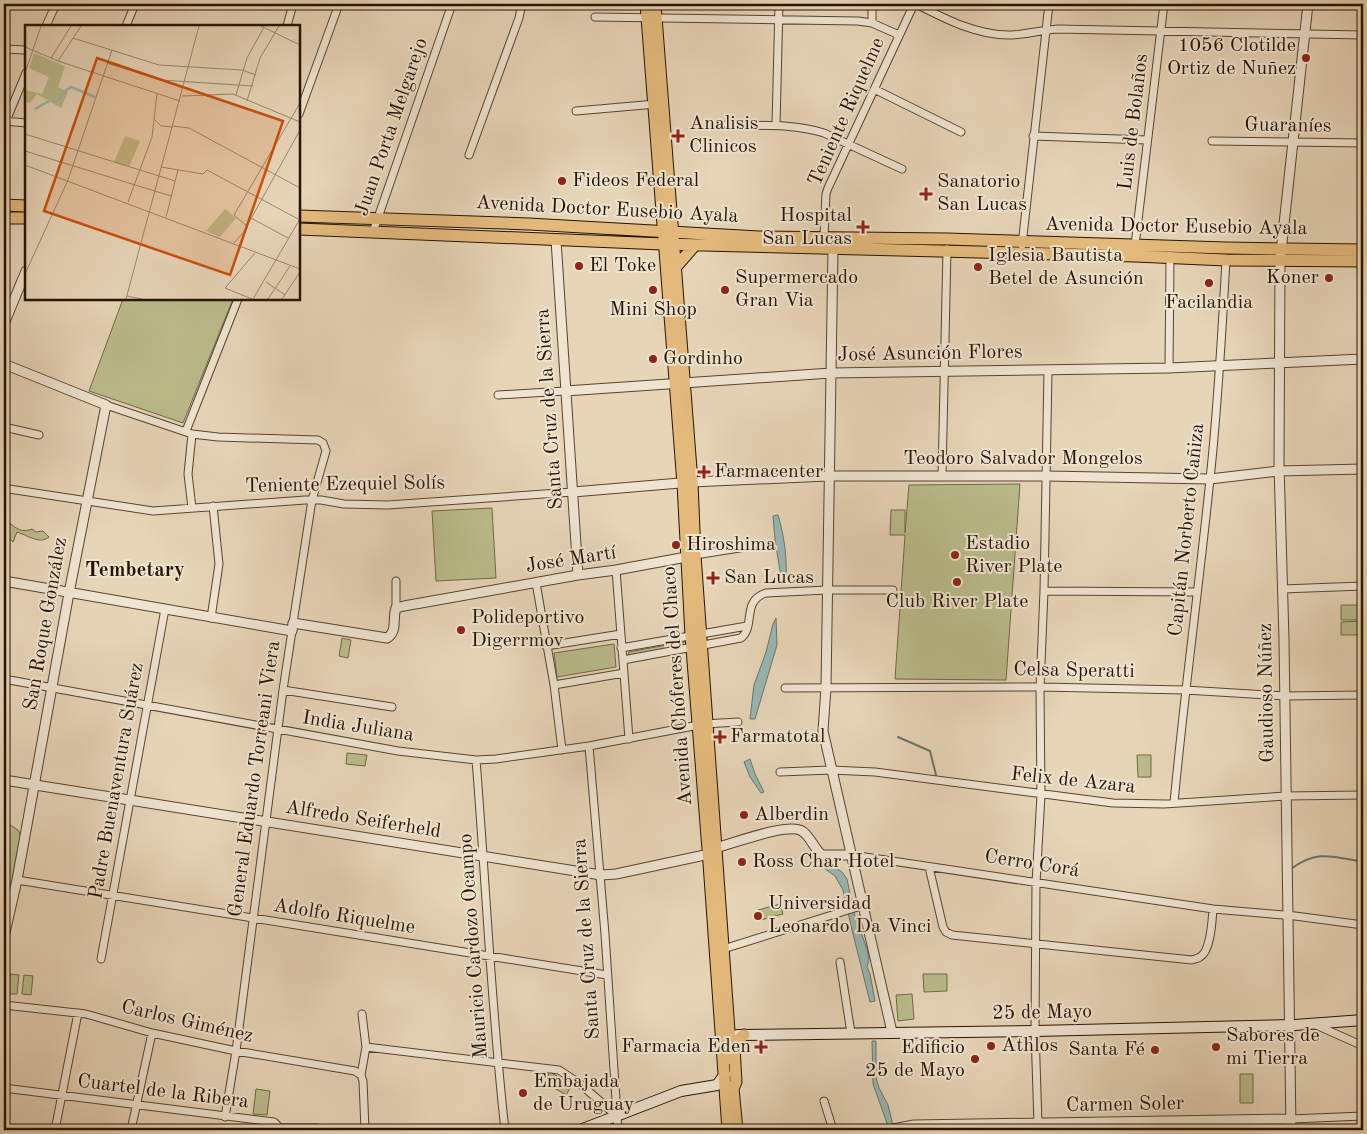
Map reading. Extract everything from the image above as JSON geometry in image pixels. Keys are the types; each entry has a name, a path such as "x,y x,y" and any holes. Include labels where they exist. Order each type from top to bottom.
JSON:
{"main road":[{"path":"646,4 652,17"},
{"path":"655,4 652,17 668,239"},
{"path":"4,205 25,206"},
{"name":"Avenida Doctor Eusebio Ayala","path":"300,216 447,221 668,239 695,245 833,248 947,245"},
{"path":"4,218 25,218"},
{"path":"445,235 447,221"},
{"name":"Avenida Doctor Eusebio Ayala","path":"300,229 556,240 824,237 1226,260 1363,250"},
{"name":"Avenida Chóferes del Chaco","path":"668,239 675,268 679,383"},
{"name":"Avenida Chóferes del Chaco","path":"668,239 719,950 730,1038 737,1130"},
{"path":"675,268 695,245"},
{"name":"Avenida Doctor Eusebio Ayala","path":"1021,248 1136,245 1363,261"},
{"name":"Avenida Chóferes del Chaco","path":"719,950 716,968 730,1038 725,1074 728,1130"},
{"name":"25 de Mayo","path":"730,1038 892,1032 1035,1031 1314,1024 1363,1020"},
{"path":"730,1038 736,1042 734,1047 736,1082 733,1089"},
{"path":"580,1130 618,1117 681,1091 717,1085 725,1074"}],"street":[{"path":"46,25 56,4"},
{"path":"126,25 135,4"},
{"path":"287,25 293,4"},
{"path":"300,111 339,4"},
{"name":"Juan Porta Melgarejo","path":"373,232 452,4"},
{"path":"469,155 519,18 521,8 519,4"},
{"path":"776,125 779,4"},
{"path":"872,4 872,23"},
{"path":"915,4 948,20 986,32 1010,35 1046,30 1363,35"},
{"name":"Teniente Riquelme","path":"824,237 826,194 915,4"},
{"path":"1021,248 1049,4"},
{"name":"Luis de Bolaños","path":"1136,245 1164,4"},
{"name":"Gaudioso Núñez","path":"1291,1130 1278,362 1280,255 1308,4"},
{"path":"595,17 858,20 872,23 899,35"},
{"path":"4,49 25,50"},
{"path":"25,75 5,121 25,123"},
{"path":"874,89 961,132"},
{"path":"576,111 658,103"},
{"path":"725,125 776,125 819,131 902,169"},
{"path":"1033,136 1147,140"},
{"name":"Guaraníes","path":"1212,141 1363,143"},
{"name":"Santa Cruz de la Sierra","path":"556,240 578,575"},
{"path":"942,476 947,245"},
{"path":"833,248 826,687 823,731 852,856 860,906 892,1032"},
{"path":"1170,257 1170,368"},
{"name":"Capitán Norberto Cañiza","path":"1174,803 1185,690 1210,479 1220,366 1226,260"},
{"path":"4,324 25,273"},
{"path":"192,508 188,474 189,432 238,300"},
{"name":"José Asunción Flores","path":"498,394 831,373 1170,368 1363,359"},
{"path":"4,364 106,405 189,432"},
{"path":"1038,1124 1035,1031 1036,883 1040,795 1040,687 1044,591 1048,370"},
{"name":"San Roque González","path":"4,937 17,880 86,500 106,405"},
{"path":"4,427 39,435"},
{"name":"General Eduardo Torreani Viera","path":"189,432 218,438 318,440 325,447 325,455 312,500 283,690 236,1051 225,1117"},
{"name":"Teodoro Salvador Mongelos","path":"687,483 828,476 1046,476 1210,479 1279,472 1363,469"},
{"name":"Teniente Ezequiel Solís","path":"9,489 153,511 312,500 344,504 381,505 687,483"},
{"path":"210,618 219,564 213,506"},
{"name":"José Martí","path":"396,608 752,546"},
{"path":"616,570 630,739"},
{"path":"4,581 210,618 387,638 394,631 393,615 396,608 396,581"},
{"path":"536,583 554,684 562,750"},
{"path":"1282,589 1363,586"},
{"path":"621,648 744,636 751,605 761,594 827,590 893,590"},
{"path":"1044,591 1197,592"},
{"name":"Padre Buenaventura Suárez","path":"100,959 165,609"},
{"path":"623,660 747,626"},
{"path":"546,646 621,634"},
{"path":"554,684 624,673"},
{"name":"India Juliana","path":"4,679 398,751 476,760 589,746 703,724"},
{"name":"Celsa Speratti","path":"785,688 1040,687 1185,690 1285,696 1363,695"},
{"path":"283,690 392,708"},
{"path":"703,724 738,722"},
{"name":"Santa Cruz de la Sierra","path":"589,746 601,875 618,1130"},
{"name":"Mauricio Cardozo Ocampo","path":"476,760 498,1062 505,1130"},
{"name":"Felix de Azara","path":"780,772 831,770 875,772 1113,804 1174,803 1286,796 1363,795"},
{"name":"Alfredo Seiferheld","path":"4,780 601,875 616,874 712,851"},
{"name":"Cerro Corá","path":"712,851 780,830 795,828 806,834 822,855 852,856 929,866 1213,909 1363,925"},
{"path":"929,866 943,927 946,932 952,935 1192,960 1201,957 1206,951 1213,909"},
{"name":"Adolfo Riquelme","path":"17,880 607,975"},
{"path":"719,950 860,906"},
{"path":"840,962 851,1033"},
{"name":"Carlos Giménez","path":"4,1005 78,1013 152,1034 236,1051 356,1071 362,1075"},
{"path":"55,1130 78,1013"},
{"path":"362,1014 366,1046 362,1075 364,1081 365,1130"},
{"path":"1314,1024 1363,1046"},
{"path":"131,1130 152,1034"},
{"path":"366,1046 559,1070 574,1080 618,1117"},
{"name":"Cuartel de la Ribera","path":"4,1088 274,1122 281,1129 317,1128"},
{"path":"824,1101 833,1130"},
{"name":"Carmen Soler","path":"888,1130 904,1126 1363,1116"}],"green space":[{"path":"123,300 233,300 183,423 89,391"},
{"name":"Club River Plate","path":"1020,484 1006,680 895,679 905,535 890,535 891,510 905,510 905,533 909,485"},
{"path":"492,508 496,578 436,581 432,511"},
{"path":"4,519 20,530 32,529 36,532 43,531 49,537 38,540 17,532 13,542 4,534"},
{"path":"1341,605 1363,605 1363,620 1341,620"},
{"path":"1363,621 1363,635 1341,635 1341,622"},
{"path":"342,638 351,640 348,658 339,656"},
{"path":"688,641 689,645 628,655 629,652"},
{"path":"614,644 616,667 557,677 554,653"},
{"path":"347,753 367,755 365,766 346,764"},
{"path":"1137,755 1151,755 1151,777 1138,777"},
{"path":"4,821 18,830 21,837 9,911 4,910"},
{"path":"780,904 783,914 761,920 758,910"},
{"path":"10,974 19,975 17,994 8,994"},
{"path":"923,974 947,974 947,991 924,992"},
{"path":"24,975 33,976 31,995 22,994"},
{"path":"912,994 914,1019 898,1021 896,995"},
{"path":"550,1072 572,1085 566,1095 544,1082"},
{"path":"1240,1074 1253,1074 1253,1103 1240,1103"},
{"path":"256,1089 270,1091 267,1115 253,1114"}],"water":[{"path":"778,515 785,549 786,583 782,583 775,540 773,516"},
{"path":"776,618 777,645 755,719 750,719 754,685"},
{"path":"750,759 764,792 761,793 750,777 744,762"},
{"path":"821,861 829,861 847,879 854,913 867,949 869,960 867,967 875,1001 870,1002 843,890 835,876 825,869"},
{"path":"872,1041 876,1041 876,1078 888,1105 893,1125 888,1126 873,1084"}],"waterway":[{"path":"898,737 930,751 936,775"},
{"path":"1291,869 1309,859 1326,856 1363,862"}],"place":[{"name":"1056 Clotilde Ortiz de Nuñez","path":"1306,58"},
{"name":"Analisis Clinicos","path":"678,136"},
{"name":"Fideos Federal","path":"562,181"},
{"name":"Sanatorio San Lucas","path":"926,194"},
{"name":"Hospital San Lucas","path":"863,227"},
{"name":"El Toke","path":"579,266"},
{"name":"Iglesia Bautista Betel de Asunción","path":"978,267"},
{"name":"Koner","path":"1329,278"},
{"name":"Facilandia","path":"1209,283"},
{"name":"Mini Shop","path":"653,290"},
{"name":"Supermercado Gran Via","path":"725,290"},
{"name":"Gordinho","path":"653,359"},
{"name":"Farmacenter","path":"704,472"},
{"name":"Hiroshima","path":"676,545"},
{"name":"Estadio River Plate","path":"955,555"},
{"name":"San Lucas","path":"713,578"},
{"name":"Club River Plate","path":"957,582"},
{"name":"Polideportivo Digerrmov","path":"461,630"},
{"name":"Farmatotal","path":"720,737"},
{"name":"Alberdin","path":"744,815"},
{"name":"Ross Char Hotel","path":"742,862"},
{"name":"Universidad Leonardo Da Vinci","path":"758,916"},
{"name":"Athlos","path":"991,1046"},
{"name":"Farmacia Eden","path":"761,1047"},
{"name":"Sabores de mi Tierra","path":"1216,1047"},
{"name":"Santa Fé","path":"1155,1050"},
{"name":"Edificio 25 de Mayo","path":"975,1059"},
{"name":"Embajada de Uruguay","path":"523,1093"}],"district":[{"name":"Tembetary","path":"135,570"}]}
